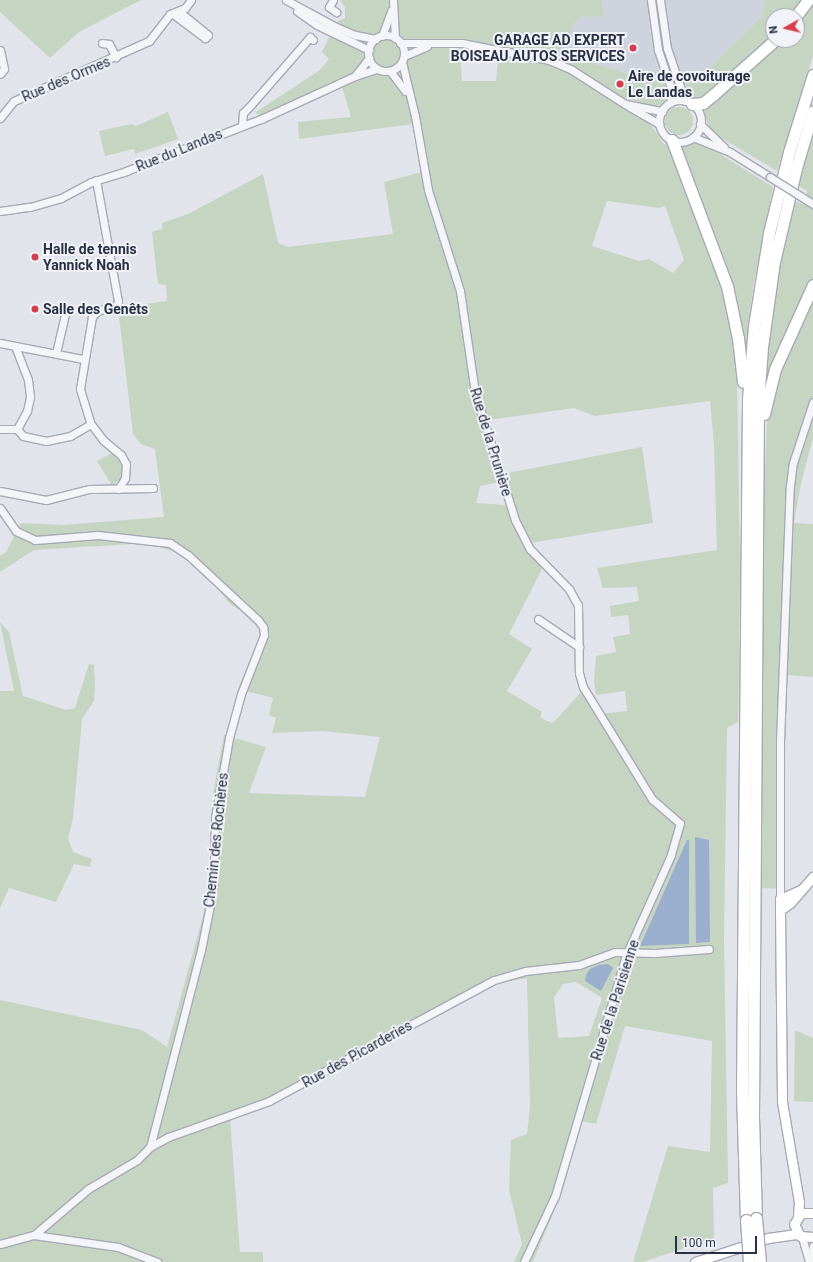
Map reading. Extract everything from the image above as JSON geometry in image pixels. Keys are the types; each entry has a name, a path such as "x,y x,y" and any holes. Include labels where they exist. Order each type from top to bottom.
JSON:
{"highway":[{"path":"688,103 703,103 713,96 766,48"},
{"path":"760,1262 751,1219 742,1085 747,420 753,333 765,254 789,152 813,75"},
{"path":"749,1262 753,1116 757,463 760,369 770,284 786,208 813,111"},
{"path":"672,140 697,201 727,286 738,338 743,410 747,420"},
{"path":"757,463 762,452 764,412 771,380 813,286"}],"main road":[{"path":"780,910 813,877"},
{"path":"800,1235 796,1220 795,1180 782,1101 780,899 802,889"},
{"path":"768,1238 811,1212 795,1180"},
{"path":"695,1262 768,1238 800,1235 813,1237"}],"street":[{"name":"Rue des Ormes","path":"0,118 14,101 116,57 149,41 161,24 191,0"},
{"path":"286,0 348,33 431,45 462,43 549,60 572,70 659,124 664,134 672,140 683,142 693,137 700,124 699,113 688,103 667,48 660,0"},
{"path":"286,0 317,25 369,50"},
{"path":"333,0 329,7 336,12"},
{"path":"651,0 658,50 672,91 670,103 662,111 659,124"},
{"path":"393,3 379,37 369,50 369,58 377,69 390,71 403,59 431,45"},
{"path":"393,3 398,41 403,59"},
{"path":"242,126 243,113 310,37 313,40"},
{"name":"Rue des Ormes","path":"102,43 109,44 116,57"},
{"path":"0,50 4,69 0,74"},
{"name":"Rue du Landas","path":"355,76 369,58"},
{"name":"Rue de la Prunière","path":"403,59 428,190 460,291 475,394 521,533 530,548 569,589 578,605 579,673 584,687 625,755"},
{"name":"Rue du Landas","path":"0,211 46,203 96,180 168,156 242,126 355,76 377,69"},
{"name":"Rue de la Prunière","path":"390,71 401,83 411,102"},
{"path":"670,103 688,103"},
{"path":"625,104 662,111"},
{"path":"700,124 730,152"},
{"path":"693,137 730,152 813,204"},
{"path":"96,180 117,305 97,311 92,317 83,359 80,389 91,424 103,440 125,460 127,473 118,489"},
{"path":"56,353 66,310"},
{"path":"0,343 83,359"},
{"path":"15,346 28,380 30,397 27,412 17,429"},
{"path":"780,899 780,741 790,486 793,464 813,402"},
{"path":"0,429 17,429 29,438 53,440 70,436 91,424"},
{"path":"0,491 46,500 89,489 153,488"},
{"name":"Chemin des Rochères","path":"0,508 6,520 16,531 35,540 98,535 170,543 188,555 258,620 263,627 264,635 241,694 229,738 215,818 214,880 211,900 201,950 150,1147"},
{"path":"538,618 579,647"},
{"name":"Rue de la Parisienne","path":"524,1262 555,1196 627,952 680,828 680,823 652,799 625,755"},
{"name":"Rue des Picarderies","path":"34,1235 88,1189 137,1160 150,1147 168,1137 269,1101 300,1086 494,980 525,971 579,965 604,955 627,952 655,953 709,949"},
{"path":"0,1244 34,1235 118,1247 157,1262"},
{"path":"800,1235 810,1262"},
{"path":"810,1262 813,1246"}],"shaded area":[{"path":"602,0 765,0 762,16 700,77 671,70 630,74 557,53 579,17 604,16"}],"green space":[{"path":"0,0 141,0 79,32 50,58 0,12"},
{"path":"340,0 602,0 604,16 579,17 557,53 630,74 661,71 667,94 664,102 656,107 627,99 624,108 651,125 663,143 671,147 695,143 709,147 773,187 753,288 744,361 737,371 740,578 738,722 727,728 724,939 728,1183 713,1188 714,1238 643,1262 633,1262 668,1146 710,1152 712,1041 625,1026 596,1124 582,1121 563,1189 533,1262 514,1262 522,1244 509,1190 511,1140 527,1134 530,1106 527,978 491,985 307,1087 265,1107 230,1119 240,1252 263,1252 263,1262 0,1262 0,1000 142,1030 167,1047 203,916 210,878 212,799 224,735 266,747 249,793 365,797 380,737 323,731 272,733 276,718 269,715 273,698 238,689 260,635 260,628 254,620 229,603 208,576 177,553 148,543 34,550 0,572 0,556 6,552 21,523 64,525 164,517 155,449 141,444 133,434 118,308 167,301 166,285 158,284 152,232 162,229 162,223 188,214 263,174 278,243 288,247 393,234 384,182 422,172 413,124 299,139 298,122 351,117 342,87 349,84 343,77 259,117 256,112 320,70 329,59 322,52 336,22 345,18 345,7","holes":["484,55 498,60 496,81 462,81 460,56","607,201 659,208 665,206 684,260 673,273 649,259 639,261 592,246","710,401 714,445 717,550 597,568 603,588 637,587 639,601 610,606 611,617 628,615 630,634 613,637 616,652 596,656 594,681 596,695 625,691 627,711 597,714 582,691 553,723 540,717 542,712 507,691 532,649 509,634 543,567 524,544 653,523 642,447 498,475 481,421 574,408 595,416","500,482 506,505 476,503 480,486","576,982 602,998 589,1036 558,1038 554,997 563,984"]},
{"path":"652,0 657,0 677,88 674,88 660,51"},
{"path":"765,0 813,0 813,56 777,171 713,133 699,106 687,96 677,71 700,77 762,16"},
{"path":"679,107 689,111 693,121 689,131 679,135 669,131 665,121 669,111"},
{"path":"168,112 178,139 135,154 134,149 105,156 99,131 132,124 136,126"},
{"path":"813,131 813,438 801,483 794,523 813,524 813,677 786,675 784,889 760,888 764,492 767,423 773,388 765,384 771,316 785,233 794,201 803,204 807,191 797,185"},
{"path":"112,453 123,466 122,477 112,486 97,461"},
{"path":"0,622 9,632 23,696 66,710 75,708 89,664 94,665 95,685 94,701 82,719 73,818 68,838 73,852 92,859 90,867 74,864 56,902 9,888 0,908 0,691 14,691"},
{"path":"795,1030 813,1038 813,1102 794,1101"}],"water":[{"path":"695,837 709,840 710,942 696,943"},
{"path":"687,840 689,840 689,944 640,946"},
{"path":"608,964 613,968 601,991 585,981 586,975 590,969 599,965"}],"place":[{"name":"GARAGE AD EXPERT BOISEAU AUTOS SERVICES","path":"633,48"},
{"name":"Aire de covoiturage Le Landas","path":"620,84"},
{"name":"Halle de tennis Yannick Noah","path":"35,257"},
{"name":"Salle des Genêts","path":"35,309"}]}
